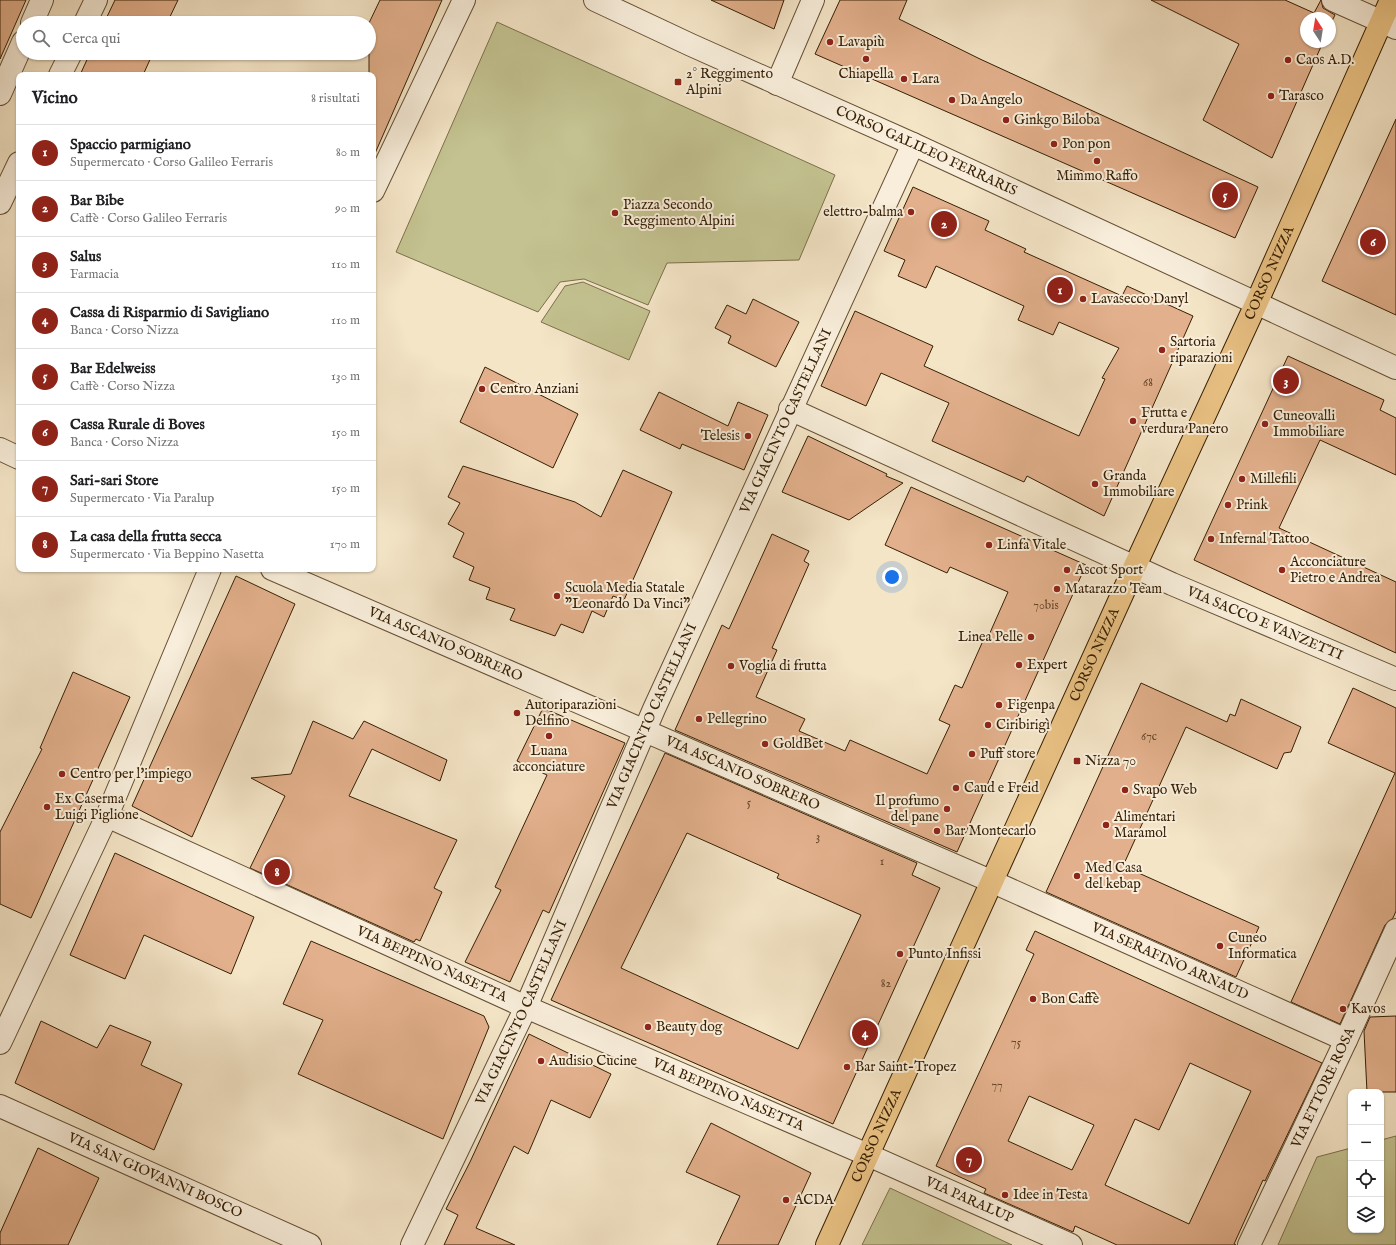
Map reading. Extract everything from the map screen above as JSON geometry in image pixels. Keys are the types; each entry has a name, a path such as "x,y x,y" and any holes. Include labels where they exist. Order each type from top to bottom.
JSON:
{"main road":[{"name":"CORSO NIZZA","path":"827,1245 993,882 1135,566 1256,304 1389,25 1391,0"}],"street":[{"path":"35,16 42,0"},
{"path":"88,16 96,0"},
{"path":"376,185 464,0"},
{"name":"CORSO GALILEO FERRARIS","path":"595,0 777,84 913,144 1396,368"},
{"path":"777,84 812,0"},
{"path":"1333,0 1389,25"},
{"path":"0,94 16,58"},
{"path":"62,72 68,60"},
{"name":"VIA GIACINTO CASTELLANI","path":"412,1245 526,1007 644,732 790,409 913,144"},
{"path":"0,203 16,169"},
{"name":"VIA SACCO E VANZETTI","path":"790,409 1135,566 1396,679"},
{"path":"0,450 16,457"},
{"path":"0,1043 107,816 209,572"},
{"name":"VIA ASCANIO SOBRERO","path":"279,572 644,732 993,882"},
{"name":"VIA BEPPINO NASETTA","path":"107,816 526,1007 868,1155"},
{"name":"VIA SERAFINO ARNAUD","path":"993,882 1346,1040"},
{"name":"VIA ETTORE ROSA","path":"1249,1245 1346,1040 1396,930"},
{"name":"VIA SAN GIOVANNI BOSCO","path":"0,1106 310,1245"},
{"name":"VIA PARALUP","path":"868,1155 1071,1245"}],"shaded area":[{"name":"Piazza Secondo Reggimento Alpini","path":"497,22 835,175 799,260 667,263 648,305 584,279 560,282 538,312 396,252"},
{"path":"583,282 650,311 629,360 541,322 565,286"},
{"path":"1396,1136 1396,1245 1278,1245 1317,1157 1348,1149 1348,1233 1384,1233 1384,1139"},
{"path":"890,1188 1012,1245 862,1245"}],"building":[{"path":"0,0 26,0 19,16 16,16 16,23 0,59"},
{"path":"115,0 178,0 170,16 107,16"},
{"path":"380,0 442,0 376,151 376,72 369,72 369,60 376,60 376,16 372,16"},
{"path":"711,0 784,0 774,29"},
{"path":"840,0 907,0 899,19 980,59 1258,187 1235,238 815,54"},
{"path":"1151,0 1285,0 1312,12 1300,12 1300,48 1320,48 1272,158 1203,120 1239,44"},
{"path":"1321,0 1323,8 1330,12 1315,12"},
{"path":"87,60 150,60 144,72 81,72"},
{"path":"1396,119 1396,315 1322,281"},
{"path":"913,187 989,221 985,230 1026,249 1024,252 1122,296 1127,286 1193,316 1104,516 1027,476 1024,482 932,441 949,403 881,373 866,406 821,386 855,311 933,346 924,366 1079,436 1105,379 1102,378 1119,348 1059,322 1053,335 1018,320 1024,306 936,266 926,288 898,276 905,260 884,251"},
{"path":"753,299 799,322 776,367 728,343 731,336 715,328 727,305 746,314"},
{"path":"1288,356 1384,400 1380,410 1396,418 1396,475 1320,440 1279,528 1396,582 1396,653 1194,560"},
{"path":"485,367 578,414 553,468 460,422"},
{"path":"659,392 728,426 738,402 768,415 744,470 682,444 680,449 640,430"},
{"path":"808,436 887,474 886,476 903,483 849,520 782,492"},
{"path":"463,466 575,502 601,517 623,470 672,492 624,600 613,596 604,617 592,611 583,633 561,624 555,636 510,620 515,609 486,599 490,588 469,580 474,567 453,557 464,533 448,524 460,503 448,497"},
{"path":"911,487 1086,565 957,852 675,730 722,625 729,629 772,534 809,551 804,561 809,564 772,648 777,650 756,697 805,719 799,731 845,751 850,740 927,774 950,725 939,720 955,685 962,688 986,634 989,635 1008,592 950,567 947,573 885,545"},
{"path":"236,576 295,604 192,837 132,806"},
{"name":"Ex Caserma Luigi Piglione","path":"73,672 130,697 31,918 0,904 0,832 42,749 40,748"},
{"path":"1141,683 1227,722 1230,714 1235,716 1241,699 1301,727 1291,752 1284,753 1277,769 1186,727 1123,866 1259,927 1236,977 1046,892"},
{"path":"1353,688 1396,708 1396,911 1393,918 1385,925 1340,1024 1291,1002 1395,773 1328,743"},
{"path":"543,708 625,743 549,913 543,910 510,982 465,962 501,890 495,887 547,775 517,761"},
{"path":"313,721 353,739 364,721 447,760 440,781 372,749 349,796 457,840 434,888 442,892 420,941 416,939 414,942 250,868 285,796 251,778 291,774"},
{"path":"665,753 917,863 912,875 940,888 833,1124 551,1000","holes":["687,833 779,874 777,878 861,915 798,1049 621,968"]},
{"path":"115,853 254,917 231,974 144,935 125,979 70,955"},
{"path":"1035,931 1322,1063 1265,1181 1263,1180 1234,1244 1236,1245 1117,1245 1075,1226 1073,1232 984,1193 986,1189 936,1166 1034,954 1026,950","holes":["1190,1063 1251,1091 1189,1224 1105,1185 1135,1119 1159,1130","1029,1096 1094,1125 1072,1170 1008,1141"]},
{"path":"311,941 484,1016 489,1027 443,1139 298,1074 323,1020 283,1004"},
{"path":"1396,1016 1396,1092 1384,1092 1384,1089 1367,1089 1364,1031 1370,1017"},
{"path":"41,1021 97,1048 110,1025 151,1042 141,1065 182,1084 154,1150 15,1083"},
{"path":"529,1034 611,1074 590,1118 551,1100 528,1154 514,1146 476,1228 515,1245 444,1245 458,1215 446,1209 470,1162"},
{"path":"711,1123 811,1173 778,1245 717,1245 740,1196 686,1172"},
{"path":"38,1148 99,1178 68,1245 0,1245 0,1233"}],"place":[{"name":"Lavapiù","path":"830,42"},
{"name":"Chiapella","path":"866,59"},
{"name":"Caos A.D.","path":"1288,60"},
{"name":"Lara","path":"904,79"},
{"name":"2° Reggimento Alpini","path":"678,82"},
{"name":"Tarasco","path":"1271,96"},
{"name":"Da Angelo","path":"952,100"},
{"name":"Ginkgo Biloba","path":"1006,120"},
{"name":"Pon pon","path":"1054,144"},
{"name":"Mimmo Raffo","path":"1097,161"},
{"name":"Bar Edelweiss","path":"1225,195"},
{"name":"elettro-balma","path":"911,212"},
{"name":"Piazza Secondo Reggimento Alpini","path":"615,213"},
{"name":"Bar Bibe","path":"944,224"},
{"name":"Cassa Rurale di Boves","path":"1373,242"},
{"name":"Spaccio parmigiano","path":"1060,290"},
{"name":"Lavasecco Danyl","path":"1083,299"},
{"name":"Sartoria riparazioni","path":"1162,350"},
{"name":"Salus","path":"1286,381"},
{"name":"Centro Anziani","path":"482,389"},
{"name":"Frutta e verdura Panero","path":"1133,421"},
{"name":"Cuneovalli Immobiliare","path":"1265,424"},
{"name":"Telesis","path":"748,436"},
{"name":"Millefili","path":"1242,479"},
{"name":"Granda Immobiliare","path":"1095,484"},
{"name":"Prink","path":"1228,505"},
{"name":"Infernal Tattoo","path":"1211,539"},
{"name":"Linfa Vitale","path":"989,545"},
{"name":"Ascot Sport","path":"1067,570"},
{"name":"Acconciature Pietro e Andrea","path":"1282,570"},
{"name":"Matarazzo Team","path":"1057,589"},
{"name":"Scuola Media Statale \"Leonardo Da Vinci\"","path":"557,596"},
{"name":"Linea Pelle","path":"1031,637"},
{"name":"Expert","path":"1019,665"},
{"name":"Voglia di frutta","path":"731,666"},
{"name":"Figenpa","path":"999,705"},
{"name":"Autoriparazioni Delfino","path":"517,713"},
{"name":"Pellegrino","path":"699,719"},
{"name":"Ciribirigì","path":"988,725"},
{"name":"Luana acconciature","path":"549,736"},
{"name":"GoldBet","path":"765,744"},
{"name":"Puff store","path":"972,754"},
{"name":"Nizza 70","path":"1077,761"},
{"name":"Centro per l'impiego","path":"62,774"},
{"name":"Caud e Freid","path":"956,788"},
{"name":"Svapo Web","path":"1125,790"},
{"name":"Ex Caserma Luigi Piglione","path":"47,807"},
{"name":"Il profumo del pane","path":"947,809"},
{"name":"Alimentari Maramol","path":"1106,825"},
{"name":"Bar Montecarlo","path":"937,831"},
{"name":"La casa della frutta secca","path":"277,872"},
{"name":"Med Casa del kebap","path":"1077,876"},
{"name":"Cuneo Informatica","path":"1220,946"},
{"name":"Punto Infissi","path":"900,954"},
{"name":"Bon Caffè","path":"1033,999"},
{"name":"Kavos","path":"1343,1009"},
{"name":"Beauty dog","path":"648,1027"},
{"name":"Cassa di Risparmio di Savigliano","path":"865,1033"},
{"name":"Audisio Cucine","path":"541,1061"},
{"name":"Bar Saint-Tropez","path":"847,1067"},
{"name":"Sari-sari Store","path":"969,1160"},
{"name":"Idee in Testa","path":"1005,1195"},
{"name":"ACDA","path":"786,1200"}]}
